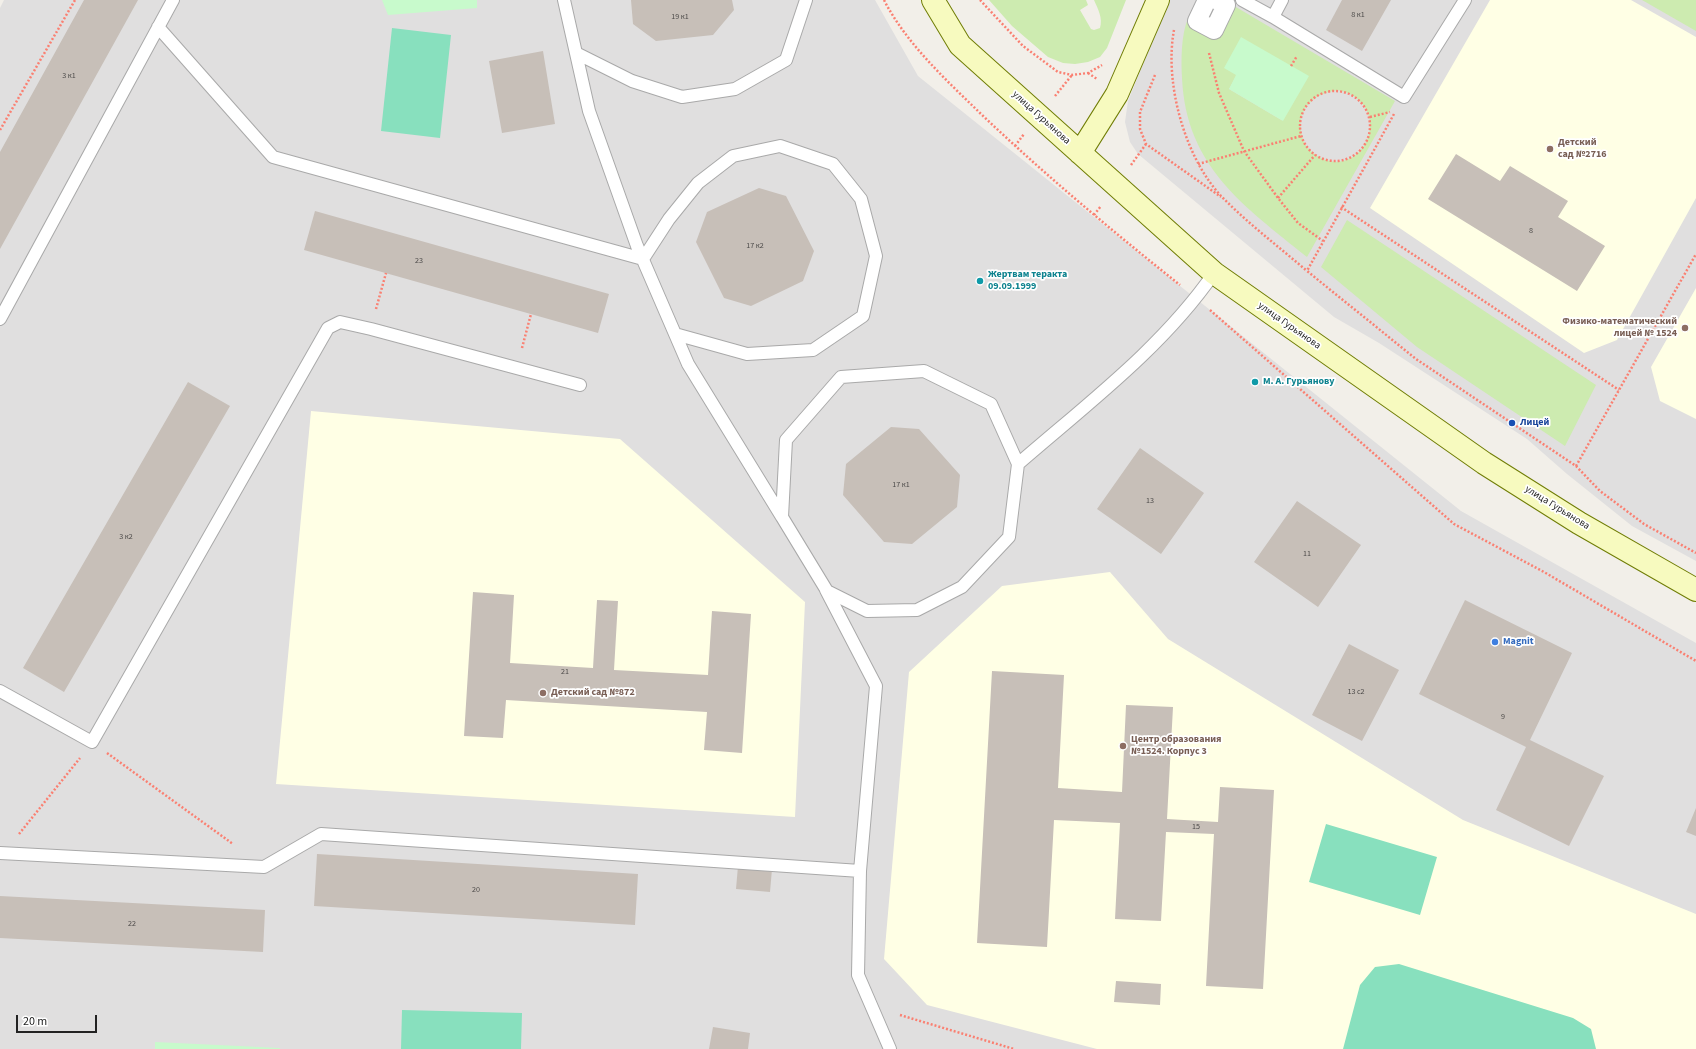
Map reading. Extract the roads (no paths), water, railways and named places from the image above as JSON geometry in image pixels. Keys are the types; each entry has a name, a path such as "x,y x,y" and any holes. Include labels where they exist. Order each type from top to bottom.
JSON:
{"main road":[{"name":"улица Гурьянова","path":"933,0 960,45 1214,273 1484,463 1579,522 1696,590"},
{"path":"1080,153 1117,94 1158,0"}],"street":[{"path":"1207,0 1197,21 1214,30 1226,5 1216,0"}],"lane":[{"path":"0,319 173,0"},
{"path":"564,0 589,111 642,259 688,364 825,587 876,686 860,871 858,975 890,1049"},
{"path":"576,53 632,81 682,98 735,89 786,60 806,0"},
{"path":"1242,0 1404,97 1465,0"},
{"path":"1273,18 1282,0"},
{"path":"158,27 273,157 642,259"},
{"path":"642,259 669,219 698,183 733,156 780,146 833,164 861,199 876,256 863,316 813,350 747,354 675,334"},
{"path":"1018,464 1150,350 1196,298 1214,273"},
{"path":"0,691 92,742 328,328 340,322 371,329 580,385"},
{"path":"782,517 786,440 841,377 924,371 991,404 1018,464 1009,537 962,587 917,610 867,611 828,591 825,587"},
{"path":"2,853 264,867 321,834 860,871"}],"place":[{"name":"Детский сад №2716","path":"1550,149"},
{"name":"Жертвам теракта 09.09.1999","path":"980,281"},
{"name":"Физико-математический лицей № 1524","path":"1685,328"},
{"name":"М. А. Гурьянову","path":"1255,382"},
{"name":"Лицей","path":"1512,423"},
{"name":"Magnit","path":"1495,642"},
{"name":"Детский сад №872","path":"543,693"},
{"name":"Центр образования №1524. Корпус 3","path":"1123,746"}]}
